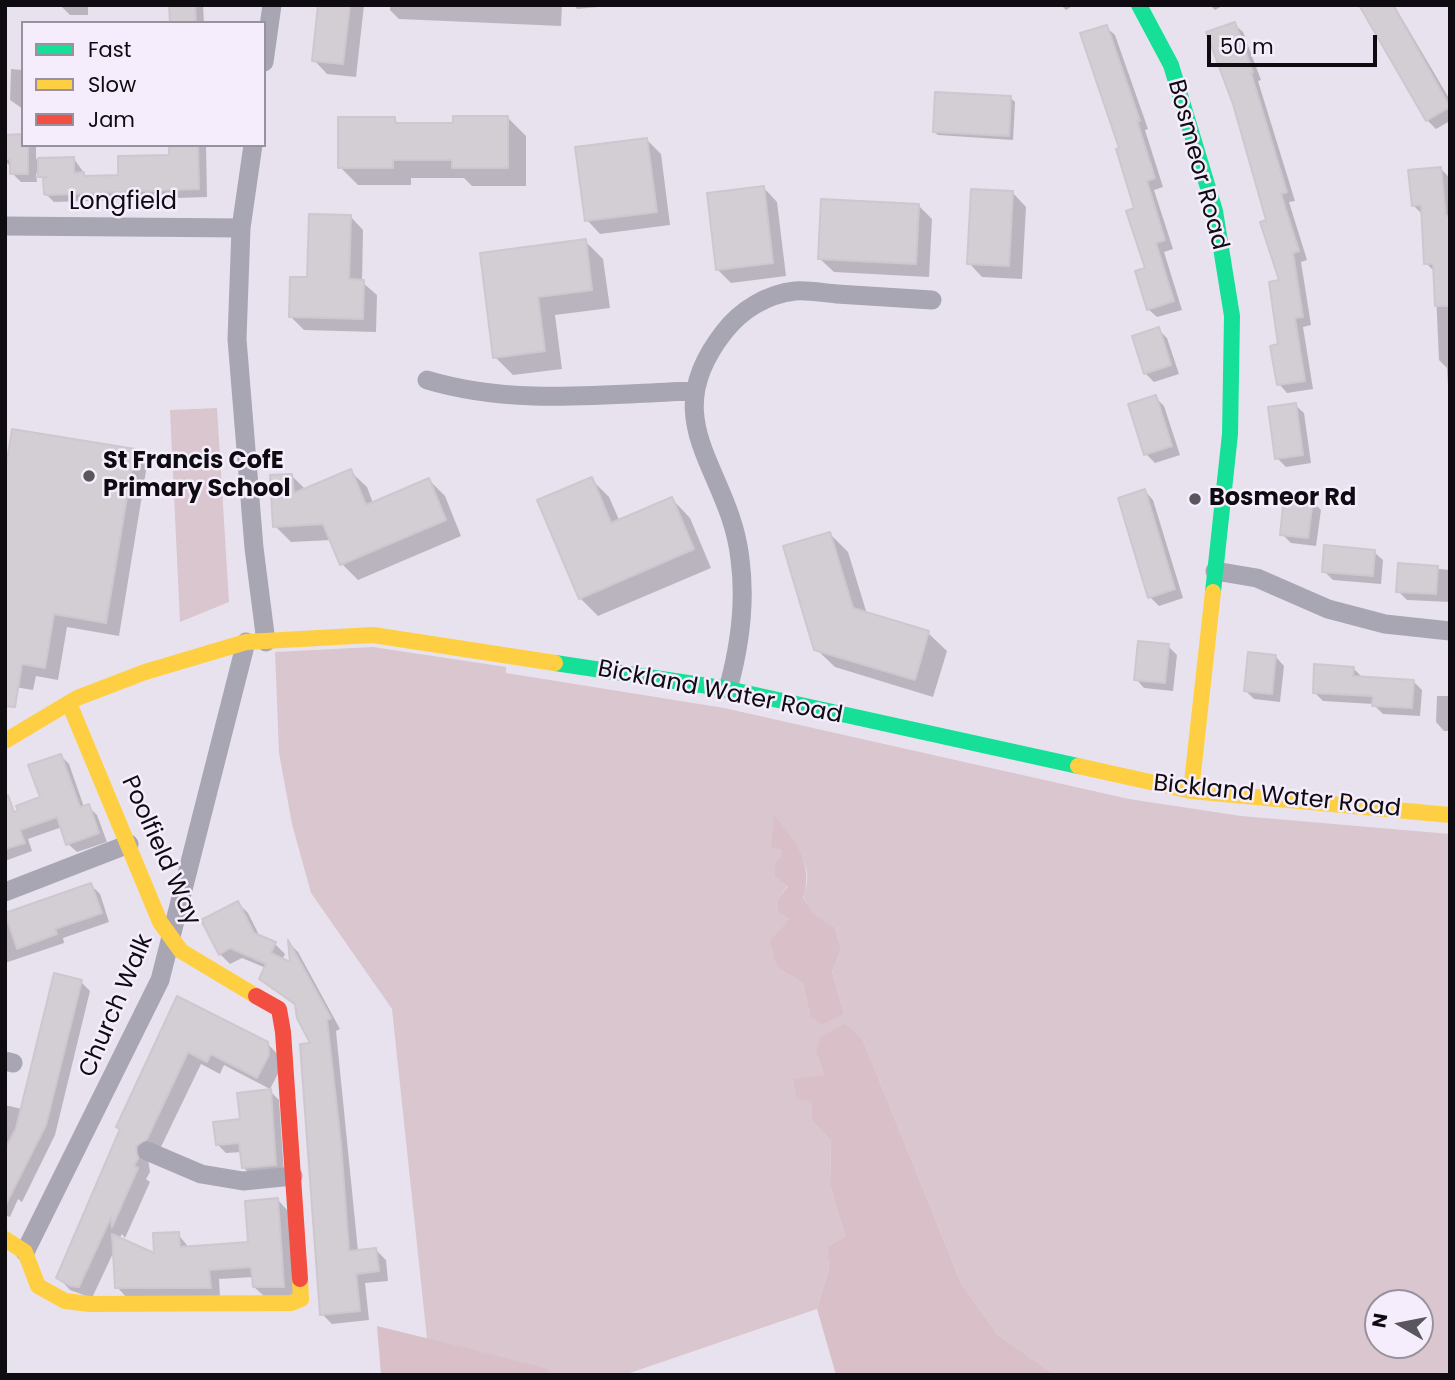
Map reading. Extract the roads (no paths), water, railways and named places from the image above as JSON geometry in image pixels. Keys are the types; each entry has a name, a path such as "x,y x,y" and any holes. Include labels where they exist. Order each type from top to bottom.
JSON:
{"street":[{"path":"266,48 272,5"},
{"name":"Bosmeor Road","path":"1139,5 1171,65 1211,198 1231,316 1230,434 1191,791"},
{"path":"253,147 241,228 237,339 254,548 256,642"},
{"name":"Longfield","path":"5,226 241,228"},
{"path":"728,690 738,651 744,603 733,515 697,441 693,391 707,354 734,318 765,298 796,291 932,300"},
{"path":"427,380 463,391 504,396 693,391"},
{"path":"1215,571 1256,578 1328,608 1385,624 1450,631"},
{"name":"Bickland Water Road","path":"5,741 69,703 145,672 256,642 373,635 728,690 1191,791 1450,815"},
{"name":"Church Walk","path":"25,1252 149,1005 172,943 256,642"},
{"name":"Poolfield Way","path":"25,1252 38,1286 65,1301 90,1304 291,1303 301,1299 279,1009 172,943 144,888 69,703"},
{"path":"5,892 128,844"},
{"path":"147,1152 201,1174 243,1181 293,1176"},
{"path":"5,1238 25,1252"}],"place":[{"name":"St Francis CofE Primary School","path":"89,476"},
{"name":"Bosmeor Rd","path":"1195,499"}]}
